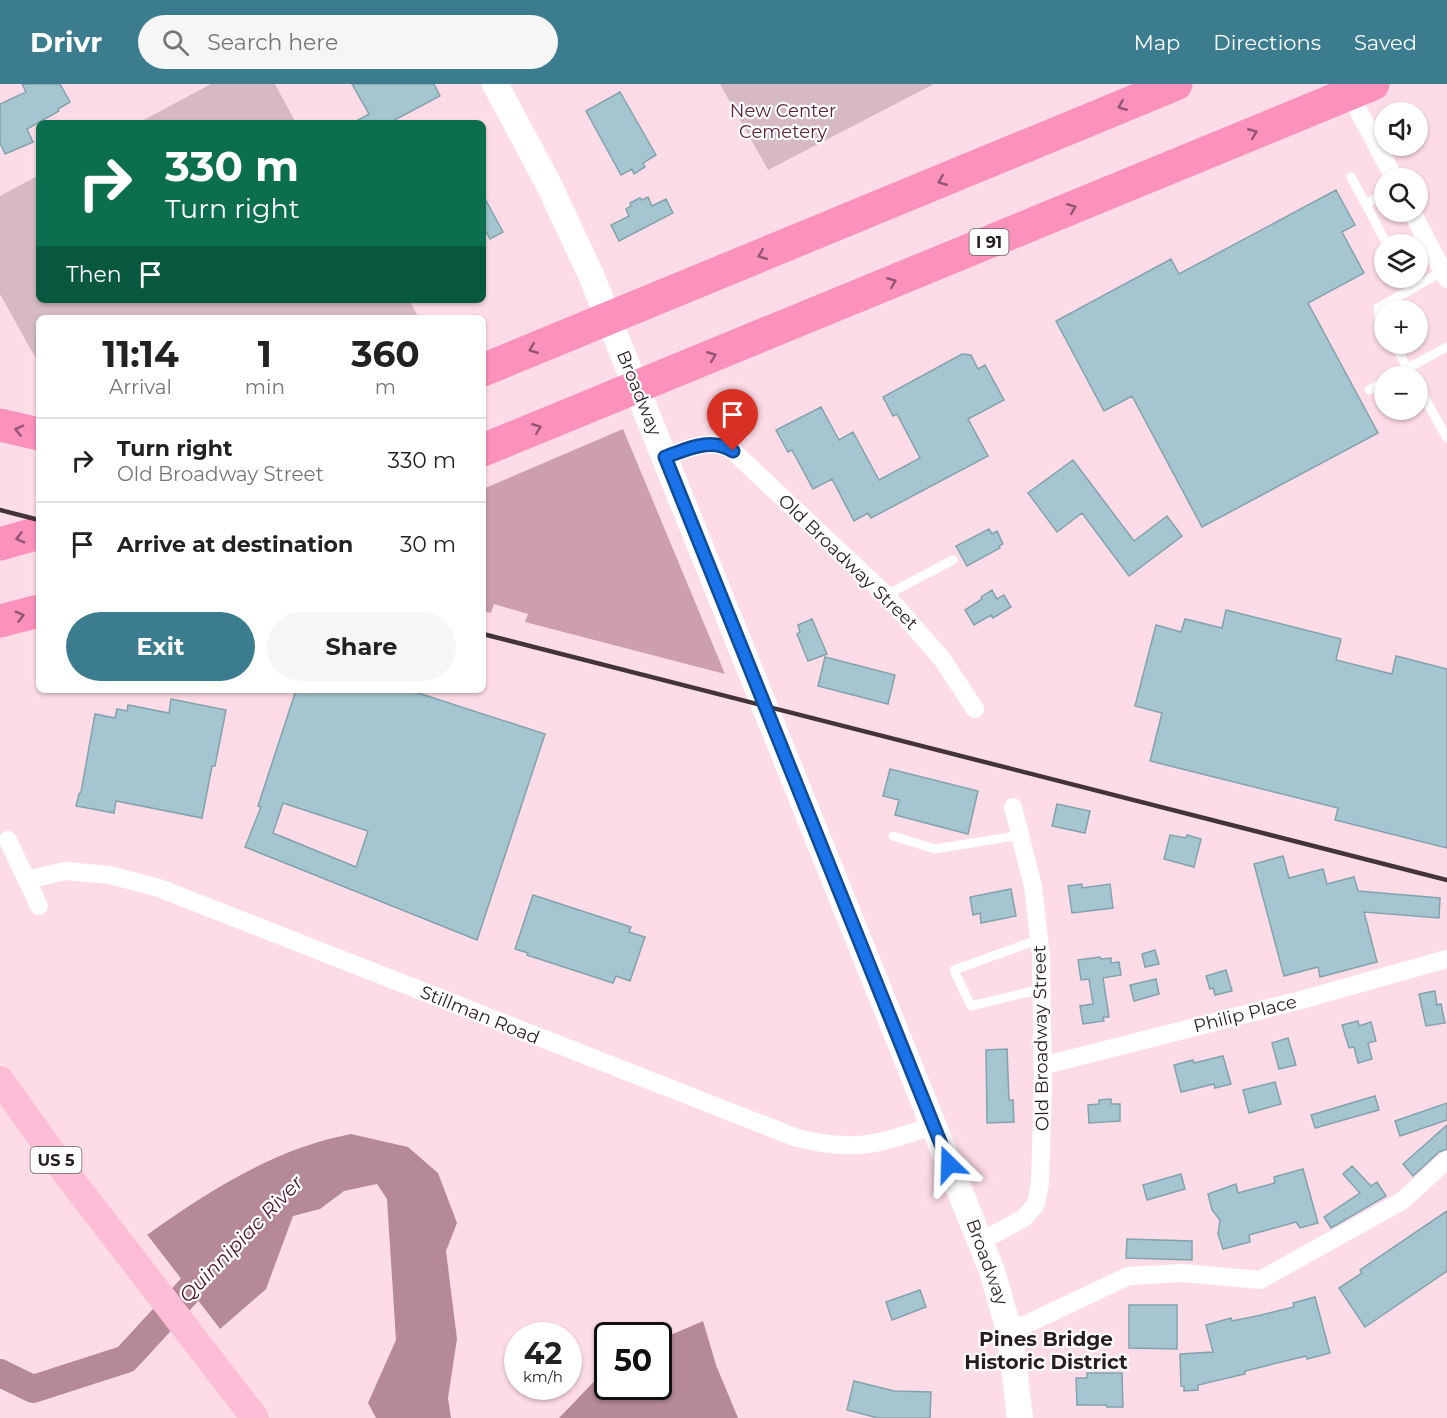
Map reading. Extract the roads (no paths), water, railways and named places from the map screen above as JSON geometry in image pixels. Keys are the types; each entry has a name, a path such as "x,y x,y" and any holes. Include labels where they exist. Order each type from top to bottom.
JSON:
{"highway":[{"path":"486,369 1176,84"},
{"name":"I 91","path":"486,449 1333,95 1373,84"},
{"path":"0,425 36,433"},
{"path":"0,544 36,534"},
{"path":"0,621 36,611"}],"main road":[{"name":"Broadway","path":"495,84 571,229 665,457 980,1242 1000,1294 1008,1327 1014,1357 1020,1418"},
{"name":"US 5","path":"0,1080 72,1181 255,1418"}],"street":[{"path":"1333,95 1387,168"},
{"path":"1417,222 1445,275"},
{"name":"Old Broadway Street","path":"665,457 706,444 719,444 741,458 914,624 942,659 975,709"},
{"name":"Old Broadway Street","path":"980,1242 1015,1225 1030,1212 1036,1203 1041,1175 1040,939 1033,886 1013,807"},
{"path":"8,840 39,906"},
{"name":"Stillman Road","path":"27,880 65,871 110,875 159,888 797,1138 827,1146 867,1145 933,1125"},
{"name":"Philip Place","path":"1042,1066 1301,1000 1447,959"},
{"path":"1008,1327 1027,1324 1128,1276 1183,1273 1260,1280 1402,1202 1447,1160"}],"lane":[{"path":"1352,177 1382,234"},
{"path":"1366,204 1374,200"},
{"path":"1391,300 1410,289 1445,275"},
{"path":"1419,366 1447,347"},
{"path":"1369,390 1374,387"},
{"path":"1428,404 1447,438"},
{"path":"886,595 953,560"},
{"path":"893,836 935,849 1021,836"},
{"path":"1040,939 954,970 970,1006 1042,988"}],"water":[{"path":"351,1134 408,1147 438,1173 457,1223 446,1251 457,1339 448,1398 451,1418 376,1418 368,1403 396,1340 387,1199 377,1184 344,1191 320,1209 293,1216 266,1289 220,1329 147,1235 244,1173 296,1150"},
{"path":"703,1321 716,1365 738,1418 559,1418 576,1400 582,1400 582,1394 594,1382 594,1400 672,1400 672,1334"}],"waterway":[{"name":"Quinnipiac River","path":"0,1373 33,1389 126,1359 216,1261"}],"railway":[{"path":"0,510 36,519"},
{"path":"486,635 1447,880"}],"district":[{"name":"Pines Bridge Historic District","path":"1046,1350"}],"park label":[{"name":"New Center Cemetery","path":"783,121"}]}
